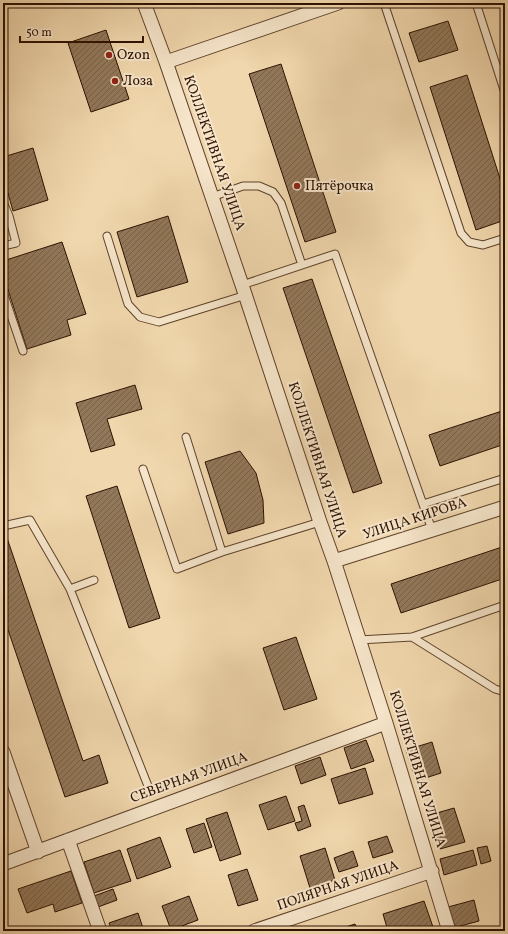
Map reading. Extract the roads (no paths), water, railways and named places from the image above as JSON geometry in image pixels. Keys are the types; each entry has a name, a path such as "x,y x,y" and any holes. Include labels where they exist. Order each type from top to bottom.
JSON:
{"street":[{"name":"КОЛЛЕКТИВНАЯ УЛИЦА","path":"144,3 166,62 244,290 334,561 386,723 449,931"},
{"path":"166,62 338,3"},
{"name":"УЛИЦА КИРОВА","path":"334,561 505,507"},
{"name":"СЕВЕРНАЯ УЛИЦА","path":"3,864 386,723"},
{"path":"3,752 38,852"},
{"path":"68,840 100,931"},
{"name":"ПОЛЯРНАЯ УЛИЦА","path":"254,931 432,871"}],"lane":[{"path":"384,3 461,233 469,242 483,245 505,238"},
{"path":"476,3 505,93"},
{"path":"212,197 243,186 259,186 273,192 281,203 302,265"},
{"path":"3,202 9,216 16,243 3,246"},
{"path":"107,236 128,304 140,317 159,322 244,290 302,265 336,254 432,530"},
{"path":"3,292 23,351"},
{"path":"186,437 222,552"},
{"path":"143,469 177,569 222,552 320,522"},
{"path":"423,504 505,478"},
{"path":"3,526 30,520 70,589 150,791"},
{"path":"70,589 94,580"},
{"path":"359,640 412,637 505,605"},
{"path":"412,637 495,689 505,692"}],"place":[{"name":"Ozon","path":"109,55"},
{"name":"Лоза","path":"115,81"},
{"name":"Пятёрочка","path":"297,186"}]}
